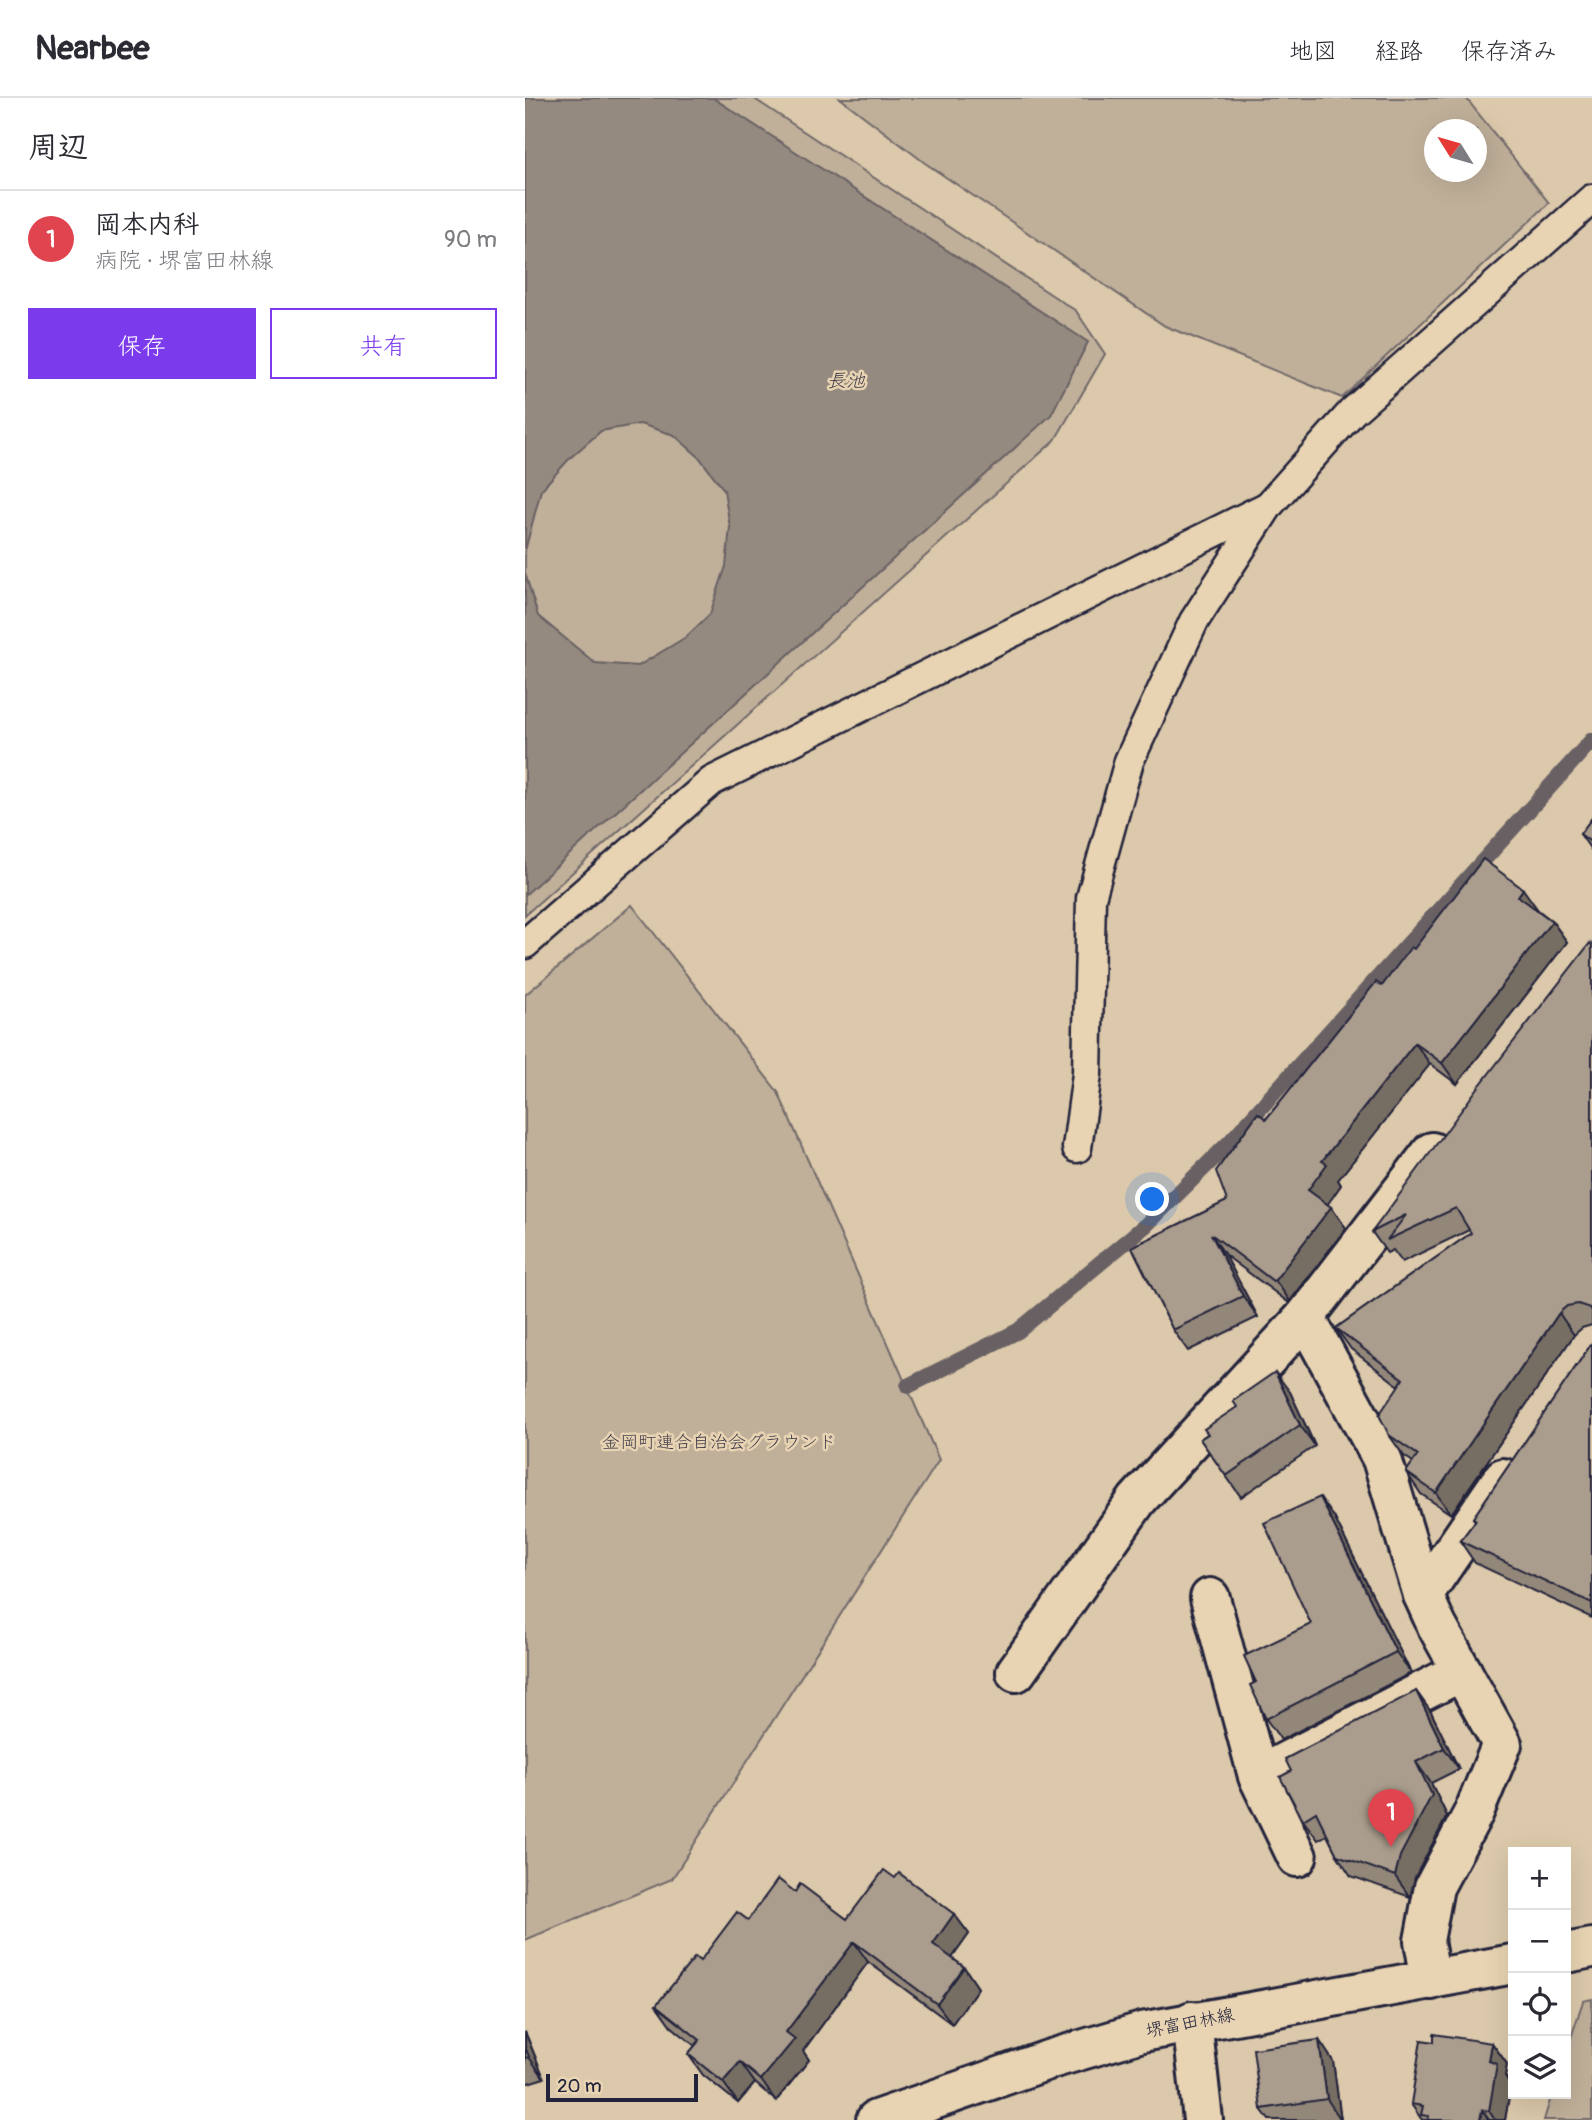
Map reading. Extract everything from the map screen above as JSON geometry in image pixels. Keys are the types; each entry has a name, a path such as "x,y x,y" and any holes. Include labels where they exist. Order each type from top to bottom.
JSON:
{"street":[{"path":"1016,1672 1137,1500 1305,1317 1457,1120"},
{"path":"1305,1317 1382,1459 1423,1595 1437,1626 1502,1744 1474,1812 1434,1887 1424,1941 1431,1980"},
{"path":"1423,1595 1520,1453"},
{"path":"1210,1598 1258,1776 1297,1857"},
{"path":"1258,1776 1461,1671"},
{"path":"1571,1952 1592,1948"},
{"name":"堺富田林線","path":"876,2120 919,2113 1051,2059 1142,2032 1508,1965"},
{"path":"1192,2021 1203,2120"}],"lane":[{"path":"1077,1148 1087,1074 1091,898 1129,761 1194,621 1269,505 1352,412 1592,199"},
{"path":"525,944 712,781 1269,505"}],"green space":[{"name":"長池","path":"525,98 753,98 1076,311 1105,354 1055,440 525,915"},
{"path":"840,98 1466,98 1483,119 1424,119 1424,182 1487,182 1487,125 1549,203 1342,398 1165,326 925,163"},
{"name":"金岡町連合自治会グラウンド","path":"632,905 778,1092 939,1460 672,1879 525,1940 525,995"},
{"path":"1592,1999 1592,2120 1544,2120 1550,2099 1571,2099 1571,2038 1583,2001"}],"water":[{"name":"長池","path":"525,98 713,98 1088,342 1051,415 525,895 525,573 538,616 595,663 638,666 686,637 710,614 726,566 730,527 724,490 699,457 674,435 640,424 601,431 570,458 541,490 525,551"}],"building":[{"path":"1592,818 1592,843 1580,834"},
{"path":"1483,859 1523,889 1518,896 1552,921 1442,1063 1415,1043 1322,1161 1327,1164 1308,1190 1331,1207 1275,1280 1211,1234 1243,1296 1173,1330 1132,1247 1227,1201 1216,1171 1258,1113 1266,1119 1376,982 1382,986 1411,947 1414,949"},
{"path":"1590,943 1592,1311 1578,1304 1567,1306 1559,1313 1436,1493 1406,1472 1418,1455 1389,1435 1379,1415 1403,1379 1336,1328 1471,1233 1456,1208 1387,1240 1406,1215 1372,1232 1477,1089"},
{"path":"1592,1343 1592,1603 1460,1541"},
{"path":"1275,1372 1300,1425 1226,1476 1200,1439 1208,1434 1204,1429 1237,1407 1233,1401"},
{"path":"1320,1497 1396,1652 1266,1719 1250,1685 1256,1682 1244,1656 1311,1624 1264,1523"},
{"path":"1416,1691 1444,1748 1416,1762 1432,1795 1400,1856 1395,1876 1337,1855 1316,1812 1303,1820 1280,1777 1291,1771 1285,1759"},
{"path":"884,1870 895,1878 899,1873 954,1914 933,1944 964,1967 937,2004 854,1942 786,2032 795,2039 761,2080 740,2062 723,2082 688,2054 700,2040 656,2005 695,1957 700,1961 737,1912 748,1920 778,1879 795,1892 800,1884 847,1919"},
{"path":"1434,2034 1492,2043 1489,2061 1497,2064 1489,2111 1482,2110 1480,2120 1428,2120 1429,2116 1421,2115 1423,2106 1411,2104 1421,2040 1434,2042"},
{"path":"1319,2040 1327,2099 1261,2109 1253,2049"}],"waterway":[{"path":"908,1386 1018,1331 1146,1225 1229,1143 1592,740"}],"place":[{"name":"岡本内科","path":"1391,1847"}]}
